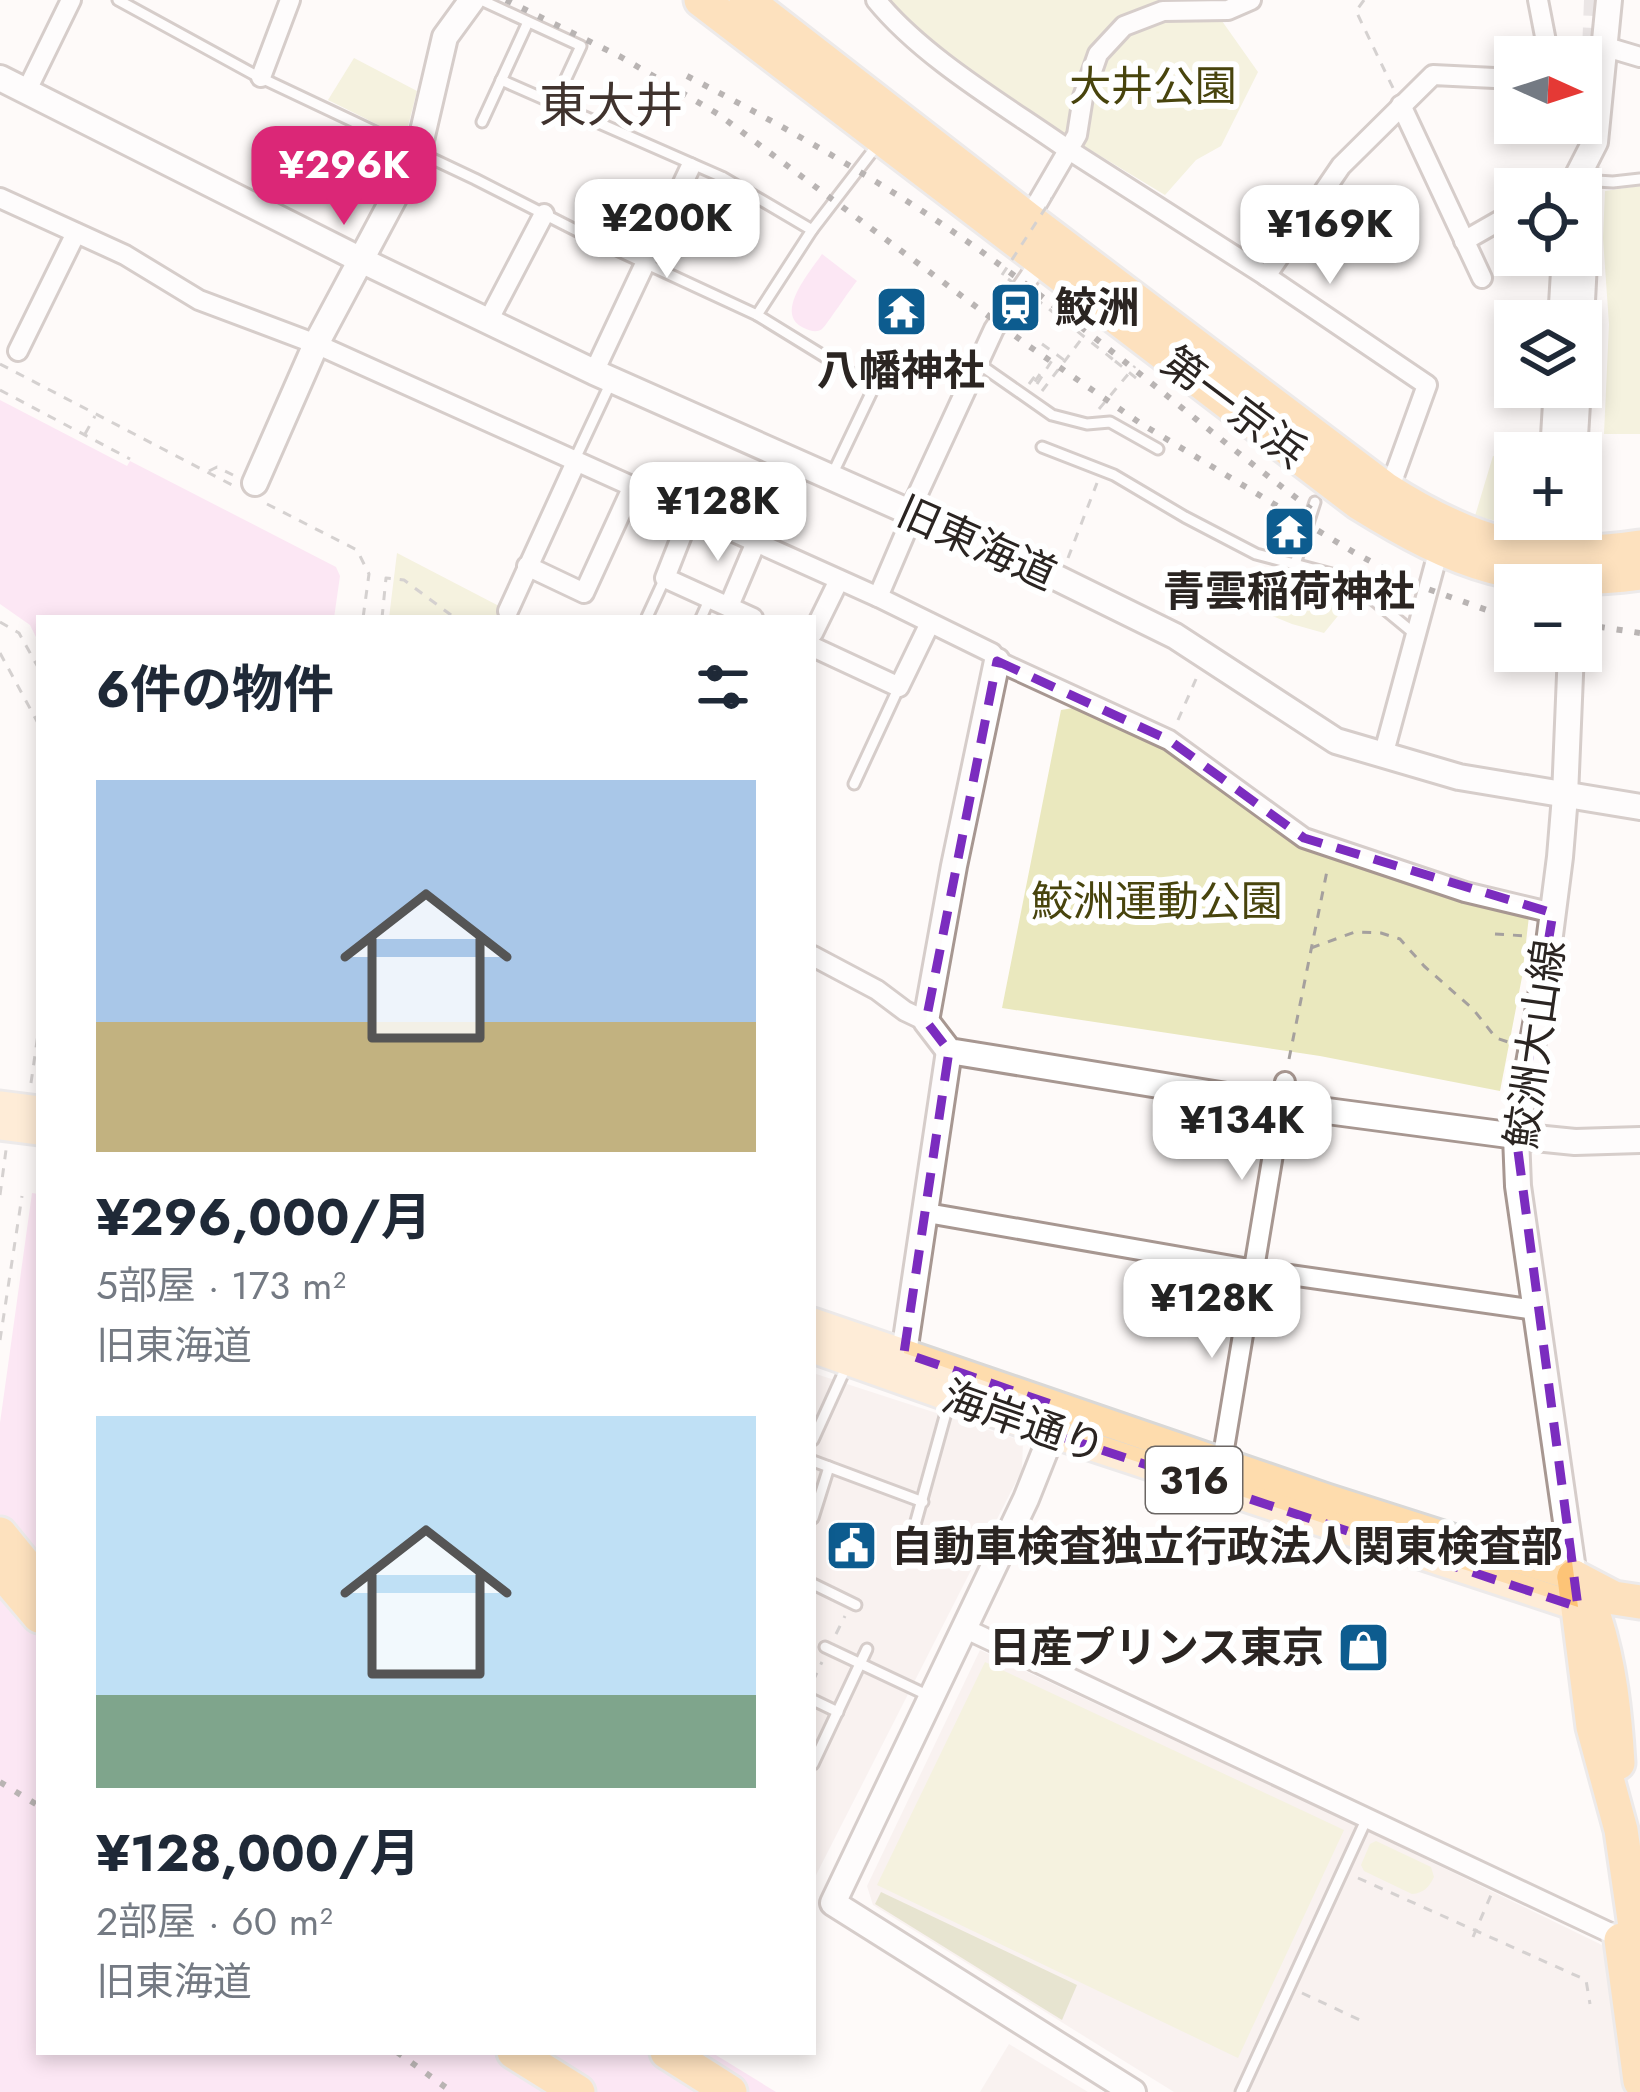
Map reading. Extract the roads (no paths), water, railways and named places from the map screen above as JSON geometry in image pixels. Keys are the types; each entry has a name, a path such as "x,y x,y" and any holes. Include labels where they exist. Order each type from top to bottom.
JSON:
{"highway":[{"name":"第一京浜","path":"700,0 1359,503 1439,549 1494,569"},
{"name":"第一京浜","path":"746,0 1040,209 1384,488 1475,536 1526,550 1554,564"},
{"name":"第一京浜","path":"1592,564 1640,547"},
{"name":"第一京浜","path":"1602,572 1640,573"},
{"path":"0,1534 36,1578"},
{"path":"0,1570 36,1612"},
{"path":"1600,1598 1604,1719 1630,1949"},
{"path":"1604,1719 1630,1830 1626,1866 1640,2081"},
{"path":"519,2055 578,2092"},
{"path":"672,2055 730,2092"}],"main road":[{"name":"海岸通り","path":"816,1323 904,1353 1058,1421 1600,1598"},
{"name":"海岸通り","path":"816,1350 951,1396 1222,1461 1600,1598"}],"street":[{"path":"26,92 70,0"},
{"path":"260,77 290,0"},
{"path":"250,490 316,344 418,153 446,37 472,0"},
{"path":"876,0 934,55 1068,150 1427,386 1393,479 1384,488"},
{"path":"1538,0 1545,36"},
{"path":"1581,168 1594,142 1609,0"},
{"path":"1040,209 1077,135 1083,97 1098,54 1124,26 1163,11 1228,10 1247,1"},
{"path":"1604,46 1640,57"},
{"path":"1266,277 1342,166 1433,75 1494,78"},
{"name":"旧東海道","path":"0,79 603,376 1060,579 1175,636 1336,741 1459,777 1640,807"},
{"path":"1401,105 1482,278"},
{"path":"603,376 645,263 691,166"},
{"path":"0,198 125,255 199,300 316,344 878,597 992,653 997,661 1169,740 1304,838 1466,892 1553,913"},
{"path":"488,321 544,214"},
{"path":"1464,241 1494,225"},
{"path":"18,351 76,233"},
{"path":"878,597 994,328 1041,260"},
{"path":"508,610 575,461"},
{"path":"527,566 584,593 633,486"},
{"path":"692,512 665,578 747,615"},
{"path":"729,606 756,542"},
{"path":"1383,755 1439,549"},
{"path":"816,627 838,580"},
{"path":"816,648 899,687 930,623"},
{"path":"926,1021 997,661"},
{"name":"鮫洲大山線","path":"1569,672 1565,796 1553,913 1516,1136 1518,1186 1536,1310 1600,1598"},
{"path":"816,958 926,1021 949,1051 904,1353"},
{"path":"949,1051 1284,1093 1516,1136 1576,1142 1640,1140"},
{"path":"1222,1461 1284,1093"},
{"path":"927,1213 1255,1270 1536,1310"},
{"path":"1058,1421 833,1903 1133,2092"},
{"path":"964,1628 1367,1818 1630,1949"}],"lane":[{"path":"118,0 260,77 757,315 874,387 830,478"},
{"path":"481,0 580,46 555,102"},
{"path":"482,122 528,22"},
{"path":"501,80 722,177 812,230"},
{"path":"757,315 812,230 883,139"},
{"path":"1602,183 1640,179"},
{"path":"979,364 1052,415 1088,424 1110,422 1158,449"},
{"path":"575,461 603,376"},
{"path":"1049,429 1052,415"},
{"path":"1042,447 1102,470 1256,554 1348,578 1416,635"},
{"path":"1295,564 1315,502"},
{"path":"648,615 665,578"},
{"path":"702,615 710,598"},
{"path":"854,784 899,687"},
{"path":"816,1433 848,1361"},
{"path":"908,1550 951,1396"},
{"path":"816,1461 923,1502"},
{"path":"816,1508 829,1467"},
{"path":"816,1585 852,1607"},
{"path":"825,1647 932,1697"},
{"path":"816,1758 867,1648"},
{"path":"816,1701 838,1712"},
{"path":"1241,2092 1367,1818"}],"tunnel":[{"path":"1595,36 1596,0"},
{"path":"1588,168 1589,152"}],"railway":[{"path":"506,0 621,57 718,114 1026,344 1140,423 1411,583 1494,613"},
{"path":"687,76 851,167 970,243 1311,509"},
{"path":"1602,627 1640,633"},
{"path":"0,1782 36,1804"},
{"path":"401,2055 452,2092"}],"place":[{"name":"鮫洲","path":"1016,307"},
{"name":"八幡神社","path":"901,311"},
{"name":"青雲稲荷神社","path":"1289,532"},
{"name":"自動車検査独立行政法人関東検査部","path":"852,1546"},
{"name":"日産プリンス東京","path":"1363,1647"}],"district":[{"name":"東大井","path":"611,105"}],"park label":[{"name":"大井公園","path":"1153,86"},
{"name":"鮫洲運動公園","path":"1157,901"}]}
